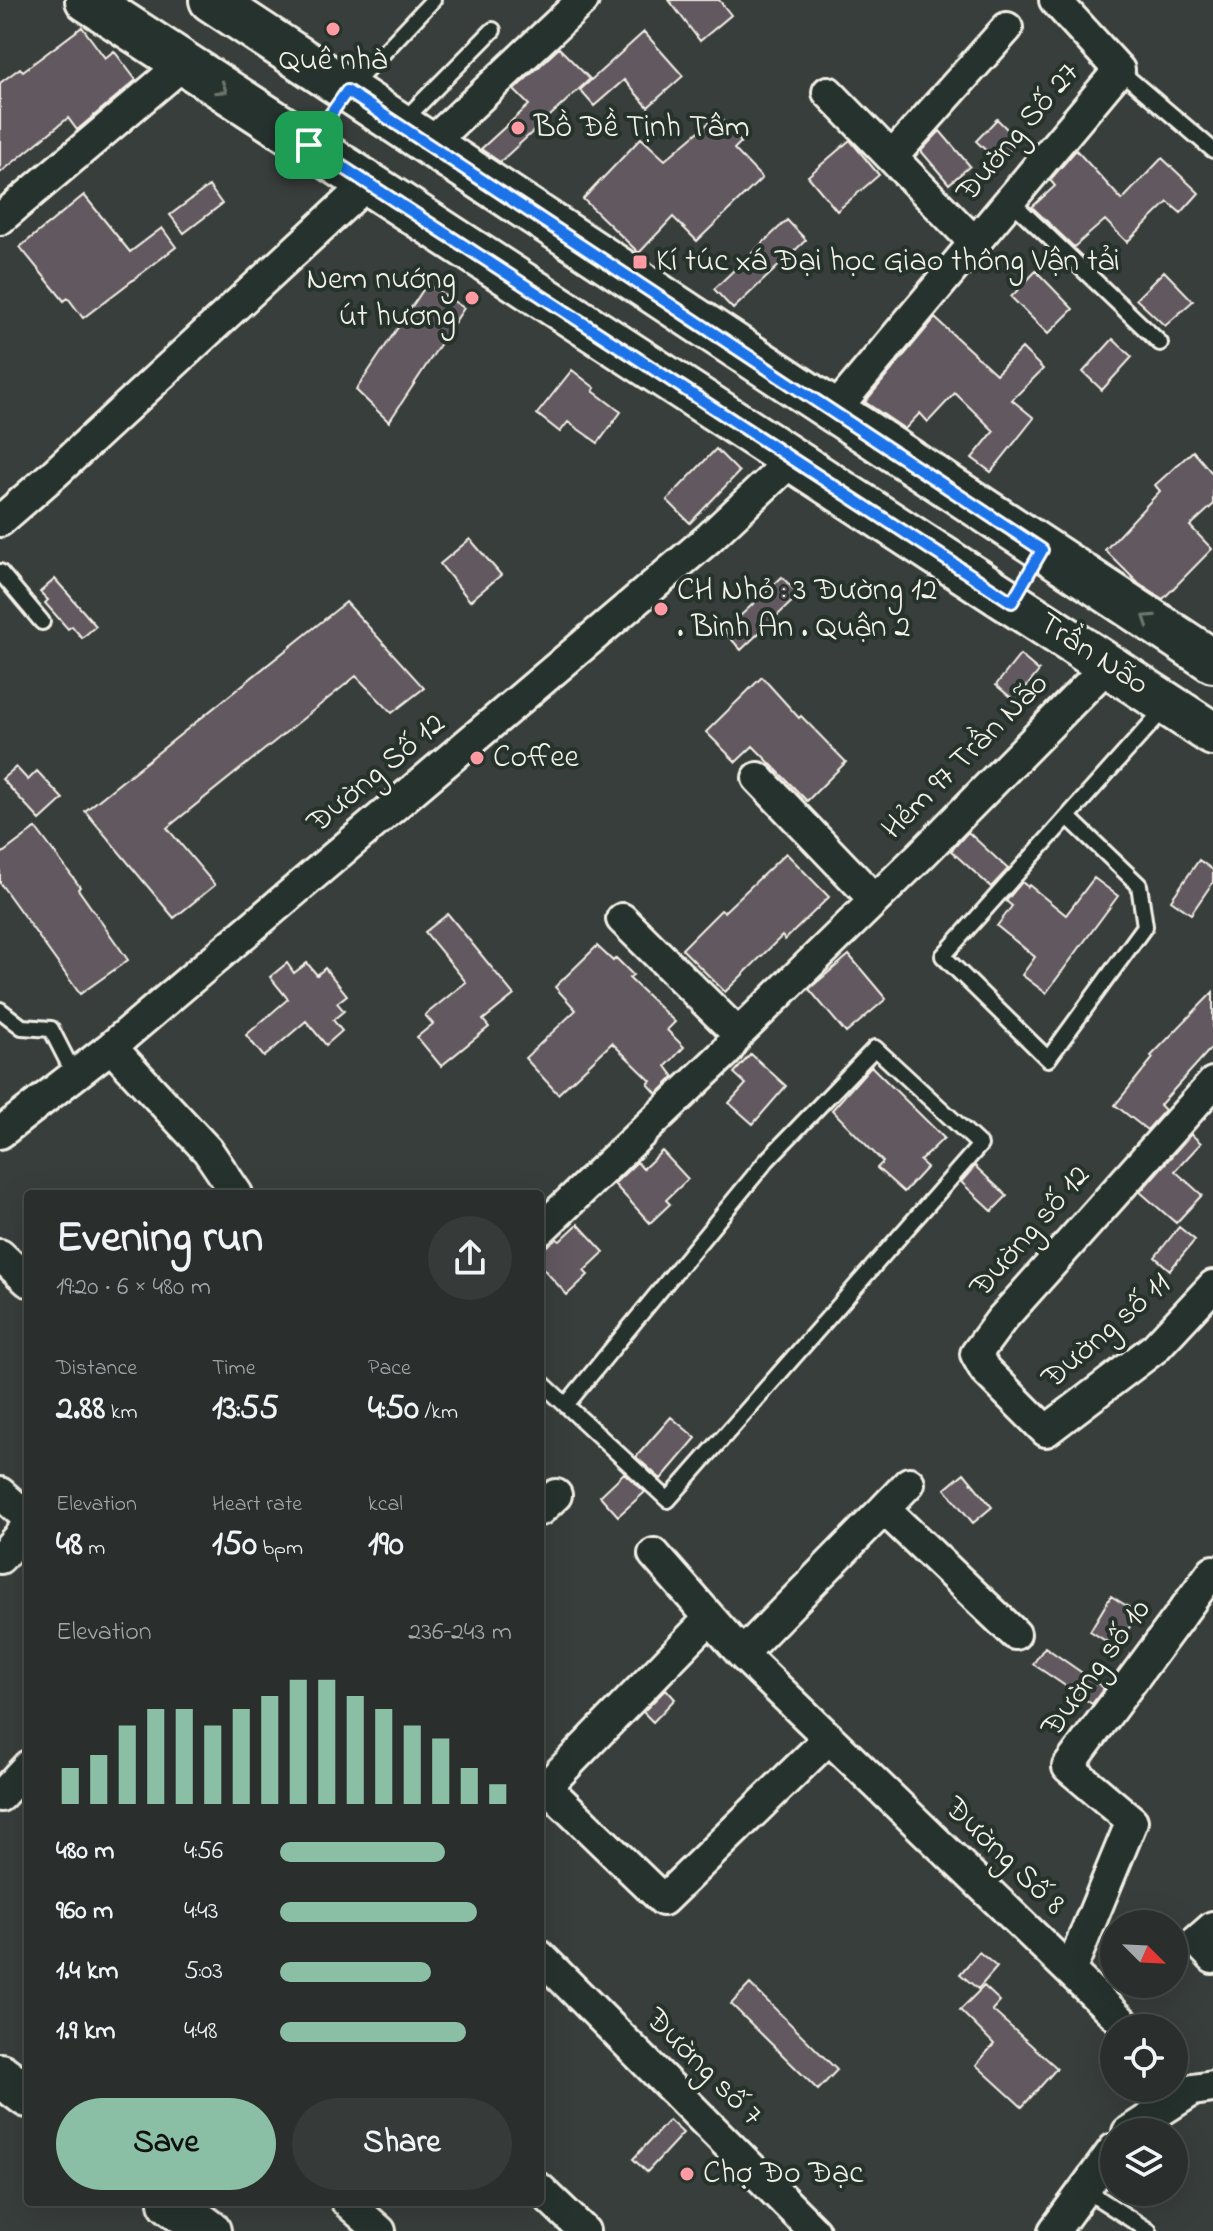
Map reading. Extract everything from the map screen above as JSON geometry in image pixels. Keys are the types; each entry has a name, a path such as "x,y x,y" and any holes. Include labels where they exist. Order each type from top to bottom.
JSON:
{"main road":[{"name":"Trần Não","path":"87,0 1213,734"},
{"name":"Trần Não","path":"211,0 1042,550 1208,651"},
{"path":"309,145 347,91"},
{"path":"1012,602 1042,550"},
{"path":"0,2075 24,2093"},
{"path":"175,2206 209,2231"}],"street":[{"path":"414,135 583,0"},
{"path":"1055,0 1109,59"},
{"path":"1084,0 1112,31 1109,59"},
{"path":"892,157 1007,28"},
{"name":"Đường Số 27","path":"833,412 1010,200 1109,59"},
{"path":"0,219 183,64"},
{"name":"Đường Số 27","path":"828,92 975,243"},
{"path":"0,521 367,184"},
{"name":"Đường Số 12","path":"0,1133 111,1047 708,539 792,460"},
{"name":"Hẻm 97 Trần Não","path":"544,1226 726,1052 738,1034 873,898 921,855 1108,665"},
{"path":"758,778 873,898"},
{"path":"622,919 738,1034"},
{"path":"111,1047 208,1151 234,1190"},
{"name":"Đường số 12","path":"1046,1431 985,1370 976,1354 1001,1320 1213,1083"},
{"path":"0,1255 24,1277"},
{"name":"Đường số 11","path":"1046,1431 1155,1348 1213,1286"},
{"path":"742,1654 909,1483"},
{"path":"0,1493 24,1514"},
{"path":"884,1509 1015,1634"},
{"path":"0,1558 24,1531"},
{"name":"Đường Số 8","path":"654,1554 742,1654 1115,2014"},
{"name":"Đường số 10","path":"1070,1971 1132,1821 1068,1767 1213,1571"},
{"path":"544,1789 709,1619"},
{"path":"544,1791 663,1900 829,1738"},
{"path":"0,1796 24,1770"},
{"path":"1213,1927 1197,1941 1213,1958"},
{"name":"Đường số 7","path":"544,1960 814,2231"},
{"path":"1147,2118 1193,2083"},
{"path":"1054,2231 1100,2168"},
{"path":"544,2193 584,2231"},
{"path":"352,2206 380,2231"}],"lane":[{"path":"347,91 433,0"},
{"path":"414,135 493,30"},
{"path":"1109,59 1213,150"},
{"path":"1010,200 1160,343"},
{"path":"0,572 42,622"},
{"path":"1069,818 1139,885 1145,926 1048,1059 943,956 1168,704"},
{"path":"0,1010 22,1027 51,1029 74,1074"},
{"path":"544,1385 668,1500 980,1145 875,1048 767,1160 566,1405"},
{"path":"1084,2189 1149,2231"}],"building":[{"path":"669,0 719,0 731,15 700,41"},
{"path":"82,27 105,58 114,51 136,80 77,130 68,118 0,173 0,83 20,68 23,71"},
{"path":"644,32 683,76 648,107 624,80 594,106 580,90"},
{"path":"559,48 590,79 500,162 481,149 529,105 514,90"},
{"path":"718,115 741,142 734,149 762,178 697,241 673,217 639,253 583,199 641,138 665,160"},
{"path":"997,119 1019,141 998,162 976,141"},
{"path":"940,131 970,166 949,184 921,151"},
{"path":"850,140 879,175 837,211 808,176"},
{"path":"1076,150 1122,200 1162,158 1199,193 1181,213 1168,202 1127,242 1105,220 1074,247 1032,207 1055,186 1050,180"},
{"path":"209,186 222,204 184,233 170,215"},
{"path":"84,195 130,252 162,228 176,247 83,318 68,298 64,301 20,247"},
{"path":"787,220 806,240 733,309 714,289"},
{"path":"1036,271 1073,309 1048,334 1011,297"},
{"path":"1164,271 1193,301 1165,326 1136,299"},
{"path":"427,284 464,308 389,422 356,390"},
{"path":"935,318 996,374 1022,348 1043,369 1012,400 1034,418 991,472 972,458 994,431 955,393 928,422 920,413 905,429 865,402"},
{"path":"1113,339 1132,357 1102,390 1083,372"},
{"path":"572,370 621,412 598,443 568,422 560,432 537,414"},
{"path":"716,449 739,472 690,523 667,500"},
{"path":"1193,451 1213,474 1213,505 1190,526 1212,549 1163,599 1139,584 1105,550 1160,491 1155,485"},
{"path":"470,539 501,575 470,601 440,564"},
{"path":"782,577 799,595 741,650 724,631"},
{"path":"55,579 96,626 82,638 72,626 68,629 45,603 48,600 40,592"},
{"path":"346,602 424,688 392,713 356,676 167,828 215,885 174,918 85,811"},
{"path":"1020,655 1039,671 1015,701 996,685"},
{"path":"762,677 799,718 801,716 846,762 807,801 753,746 736,762 706,732"},
{"path":"16,767 28,780 37,771 63,799 40,820 2,779"},
{"path":"36,828 128,960 80,994 0,883 0,855"},
{"path":"968,832 1008,869 991,887 951,851"},
{"path":"786,853 829,897 785,940 782,936 725,992 682,949"},
{"path":"1199,860 1213,870 1213,882 1191,914 1171,900"},
{"path":"1094,878 1118,896 1046,993 1022,975 1035,957 997,926 1012,906 1006,901 1022,882 1066,915"},
{"path":"448,914 514,995 483,1020 489,1027 441,1066 417,1037 433,1024 425,1015 466,982 425,932"},
{"path":"597,946 613,961 616,958 633,975 629,978 675,1022 667,1030 684,1047 666,1066 674,1077 657,1094 648,1084 651,1081 612,1043 558,1094 525,1058 576,1010 555,987"},
{"path":"849,955 886,999 846,1033 809,989"},
{"path":"287,963 294,973 307,963 317,975 325,968 347,995 337,1003 344,1011 333,1020 342,1031 326,1045 306,1021 264,1057 246,1035 288,999 270,977"},
{"path":"1213,992 1213,1046 1160,1105 1165,1110 1147,1130 1115,1105 1153,1058 1151,1056"},
{"path":"751,1054 786,1086 753,1124 729,1103 746,1084 734,1073"},
{"path":"871,1066 944,1138 920,1161 927,1167 904,1192 877,1168 883,1162 832,1110"},
{"path":"1191,1134 1201,1143 1175,1171 1202,1195 1176,1223 1140,1192"},
{"path":"662,1151 688,1179 666,1200 670,1204 650,1223 614,1184 637,1162 643,1169"},
{"path":"975,1166 1007,1196 992,1211 961,1182"},
{"path":"578,1224 604,1252 584,1271 588,1275 567,1295 544,1269 544,1247 557,1239 560,1241"},
{"path":"1179,1227 1195,1240 1170,1270 1155,1257"},
{"path":"671,1417 696,1438 661,1479 636,1457"},
{"path":"624,1473 645,1492 618,1516 600,1496"},
{"path":"964,1473 992,1507 973,1523 945,1489"},
{"path":"1111,1596 1138,1613 1117,1648 1090,1631"},
{"path":"1045,1647 1104,1688 1092,1704 1033,1664"},
{"path":"666,1689 675,1699 653,1722 643,1712"},
{"path":"979,1952 997,1967 978,1989 960,1974"},
{"path":"750,1984 837,2070 818,2090 731,2004"},
{"path":"984,1986 1000,2001 992,2010 1057,2068 1022,2107 976,2065 994,2044 960,2010"},
{"path":"669,2120 683,2133 647,2172 633,2159"}],"place":[{"name":"Quê nhà","path":"333,29"},
{"name":"Bồ Đề Tịnh Tâm","path":"518,128"},
{"name":"Kí túc xá Đại học Giao thông Vận tải","path":"640,262"},
{"name":"Nem nướng út hương","path":"472,298"},
{"name":"CH Nhỏ : 3 Đường 12 . Bình An . Quận 2","path":"661,609"},
{"name":"Coffee","path":"477,758"},
{"name":"Chợ Đo Đạc","path":"687,2174"}],"route":[{"path":"347,91 1042,550 1012,602 792,460 309,145 347,91"}]}
